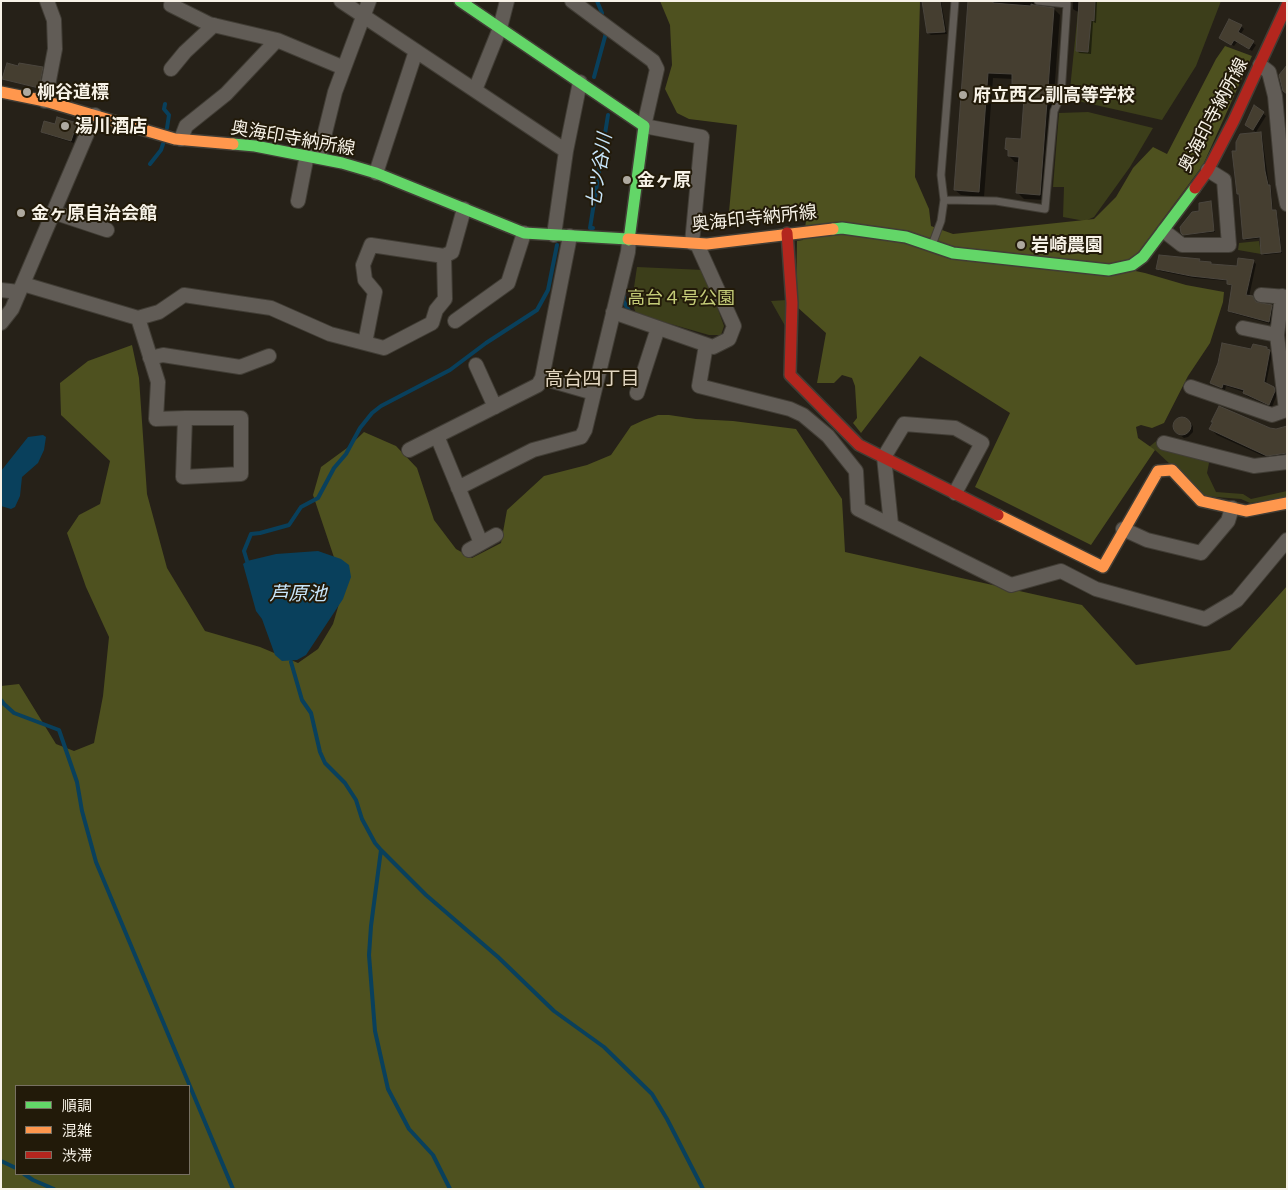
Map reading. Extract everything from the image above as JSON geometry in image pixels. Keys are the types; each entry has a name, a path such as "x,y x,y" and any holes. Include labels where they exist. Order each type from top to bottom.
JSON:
{"main road":[{"path":"460,1 644,126 629,240"},
{"name":"奥海印寺納所線","path":"1,92 45,101 181,139 255,146 313,156 376,173 524,233 707,244 842,228 906,236 953,253 1109,270 1132,265 1143,257 1208,170 1287,6"},
{"path":"788,233 792,303 790,376 859,445 1103,567 1158,471 1172,470 1201,501 1246,511 1287,503"}],"street":[{"path":"45,101 55,49 54,20 47,1"},
{"path":"172,1 171,5 214,25 276,40 344,68"},
{"path":"341,1 566,151"},
{"path":"298,200 369,1"},
{"path":"475,90 500,28 507,1"},
{"path":"572,1 653,61 657,69 644,126 702,137 695,244 734,326 729,339 713,347 613,312"},
{"path":"171,69 185,52 214,25"},
{"path":"181,139 186,126 226,94 276,40"},
{"path":"376,173 416,51"},
{"path":"1260,65 1268,72 1275,96 1283,184 1287,204"},
{"path":"554,235 566,151 580,82"},
{"path":"1275,96 1287,104"},
{"path":"1,323 12,309 95,115"},
{"path":"1164,231 1182,245 1228,245 1224,180 1208,170"},
{"path":"365,343 375,292 366,280 363,265 370,245 444,256 452,252 464,209"},
{"path":"53,212 107,230"},
{"path":"455,321 508,282 524,233"},
{"path":"409,450 538,385 542,378 570,236"},
{"path":"458,488 533,450 581,437 585,430 628,252 629,240"},
{"path":"1,290 21,288 138,318 159,312 184,295 272,308 330,334 384,348 432,323 436,310 445,299 444,256"},
{"path":"1191,387 1272,415 1286,410 1278,335 1285,297 1261,294"},
{"path":"138,318 158,382 156,419 185,418 240,418 241,474 183,477 185,418"},
{"path":"637,393 658,328"},
{"path":"1243,328 1278,335"},
{"path":"706,345 699,386 790,409 803,415 828,436 856,472 858,509 1011,584 1061,571 1096,589 1205,619 1237,600 1287,540"},
{"path":"150,358 162,354 240,367 269,356"},
{"path":"476,365 495,407"},
{"path":"542,378 594,393"},
{"path":"891,524 884,458 904,424 955,428 982,443 955,493"},
{"path":"437,436 458,488 475,546 496,535"},
{"path":"1164,443 1254,466 1287,462"},
{"path":"1124,529 1147,540 1201,553 1228,521 1232,508"}],"lane":[{"path":"932,245 941,221 944,200 941,174 955,1"},
{"path":"944,200 996,201 1045,209 1054,111 1061,95 1067,4 1038,1"}],"green space":[{"path":"660,1 920,1 915,177 929,209 931,226 953,234 1094,219 1116,197 1133,168 1153,147 1167,154 1216,59 1225,46 1252,56 1203,165 1126,269 1186,285 1224,292 1223,302 1210,343 1188,376 1164,423 1152,428 1141,425 1136,427 1138,438 1155,450 1091,545 975,487 1010,413 920,356 861,433 853,423 857,418 855,386 852,378 842,375 834,383 817,383 826,333 796,306 797,241 803,240 807,215 793,211 729,212 737,125 689,119 677,113 665,89 672,65 670,25"},
{"path":"1079,1 1221,1 1196,66 1162,120 1069,99"},
{"path":"1088,112 1153,128 1130,167 1094,217 1085,221 1063,217 1064,187 1053,187 1059,113"},
{"path":"1259,241 1261,254 1238,250 1239,243"},
{"name":"高台４号公園","path":"637,267 704,270 724,326 721,335 709,335 636,314 632,301"},
{"path":"787,300 788,331 771,301"},
{"path":"132,345 139,378 147,494 167,568 205,631 260,647 298,663 318,649 333,624 344,587 313,495 321,467 347,448 364,432 396,446 417,468 434,520 456,549 472,558 501,543 507,510 544,476 587,465 611,455 631,426 658,415 669,415 796,429 842,499 845,552 1082,605 1136,665 1230,650 1287,586 1287,1189 1,1189 1,686 19,684 56,744 74,751 94,743 103,696 109,637 86,587 67,533 79,515 100,504 110,461 61,415 60,383 88,361"},
{"path":"1160,438 1166,443 1171,452 1181,451 1206,457 1209,463 1207,473 1216,492 1243,494 1251,499 1287,491 1287,498 1250,503 1241,499 1204,496 1155,450 1149,447"}],"water":[{"path":"43,435 46,437 44,450 38,463 22,477 20,496 15,507 11,509 1,506 1,471 28,437"},
{"name":"芦原池","path":"318,551 341,559 349,565 351,577 343,599 306,655 297,660 282,661 275,655 262,619 256,611 243,564 247,561 276,554"}],"building":[{"path":"922,1 940,1 945,32 927,33"},
{"path":"968,1 993,1 993,3 1031,6 1031,4 1054,8 1040,195 1016,193 1019,157 1008,156 1008,150 1005,149 1006,138 1021,139 1025,85 1012,84 1012,74 988,73 979,192 954,190"},
{"path":"1079,1 1095,1 1094,21 1091,20 1088,52 1076,51"},
{"path":"1229,19 1242,25 1238,32 1254,41 1249,49 1234,40 1231,45 1219,38"},
{"path":"7,63 18,66 19,63 43,67 39,88 2,79"},
{"path":"1287,65 1287,94 1283,91 1279,75"},
{"path":"1254,105 1264,112 1253,130 1245,125"},
{"name":"湯川酒店","path":"57,117 77,123 71,141 41,132 44,121 55,124"},
{"path":"1261,132 1265,171 1268,185 1270,185 1272,210 1276,210 1281,252 1261,254 1260,237 1243,239 1239,194 1237,194 1232,151 1236,151 1236,142 1240,134"},
{"path":"1211,201 1214,231 1183,235 1180,227 1192,212 1199,211 1199,203"},
{"path":"1159,255 1200,259 1199,261 1211,262 1211,264 1237,266 1238,258 1254,260 1246,295 1253,296 1256,302 1272,305 1269,322 1228,311 1232,285 1227,284 1227,280 1191,276 1156,269"},
{"path":"1222,343 1251,349 1253,344 1267,347 1270,350 1264,382 1274,387 1275,391 1269,405 1243,393 1244,390 1223,384 1222,388 1210,383 1218,363"},
{"path":"1219,406 1270,428 1276,429 1287,426 1287,453 1267,456 1209,429"},
{"path":"1178,417 1186,417 1191,422 1189,433 1178,435 1173,430 1173,422"}],"waterway":[{"name":"七ツ谷川","path":"597,1 602,13"},
{"name":"七ツ谷川","path":"594,77 606,33"},
{"path":"165,104 164,109 169,115 167,128"},
{"name":"七ツ谷川","path":"593,228 590,228 608,115"},
{"path":"150,164 161,150 163,144"},
{"path":"247,561 244,551 251,534 289,525 301,507 318,498 334,468 346,454 360,428 372,413 381,406 450,370 486,343 537,310 548,290 557,245"},
{"path":"624,297 623,300 630,313"},
{"path":"291,662 302,700 311,713 320,752 325,763 345,783 356,800 362,819 375,843 426,895 498,957 554,1011 604,1047 652,1094 703,1189"},
{"path":"1,700 14,713 59,730 77,782 82,811 96,862 189,1085"},
{"path":"381,850 369,955 375,1031 388,1089 409,1129 433,1155 450,1189"},
{"path":"190,1086 233,1189"},
{"path":"1,1161 15,1168"},
{"path":"26,1175 54,1189"}],"traffic: fast":[{"path":"460,1 644,126 629,240"},
{"path":"233,144 255,146 342,163 376,173 524,233 628,239"},
{"path":"833,229 842,228 906,237 953,253 1109,270 1132,265 1143,257 1195,188"}],"traffic: slow":[{"path":"1,92 45,101 175,139 233,144"},
{"path":"628,239 707,244 833,229"},
{"path":"998,515 1103,567 1158,471 1172,470 1201,501 1246,511 1287,503"}],"traffic: jam":[{"path":"1195,188 1208,170 1234,120 1287,5"},
{"path":"787,233 792,303 790,375 859,445 998,515"}],"place":[{"name":"柳谷道標","path":"27,92"},
{"name":"府立西乙訓高等学校","path":"963,95"},
{"name":"湯川酒店","path":"65,126"},
{"name":"金ヶ原","path":"627,180"},
{"name":"金ヶ原自治会館","path":"21,213"},
{"name":"岩崎農園","path":"1021,245"}],"district":[{"name":"高台四丁目","path":"592,379"}]}
